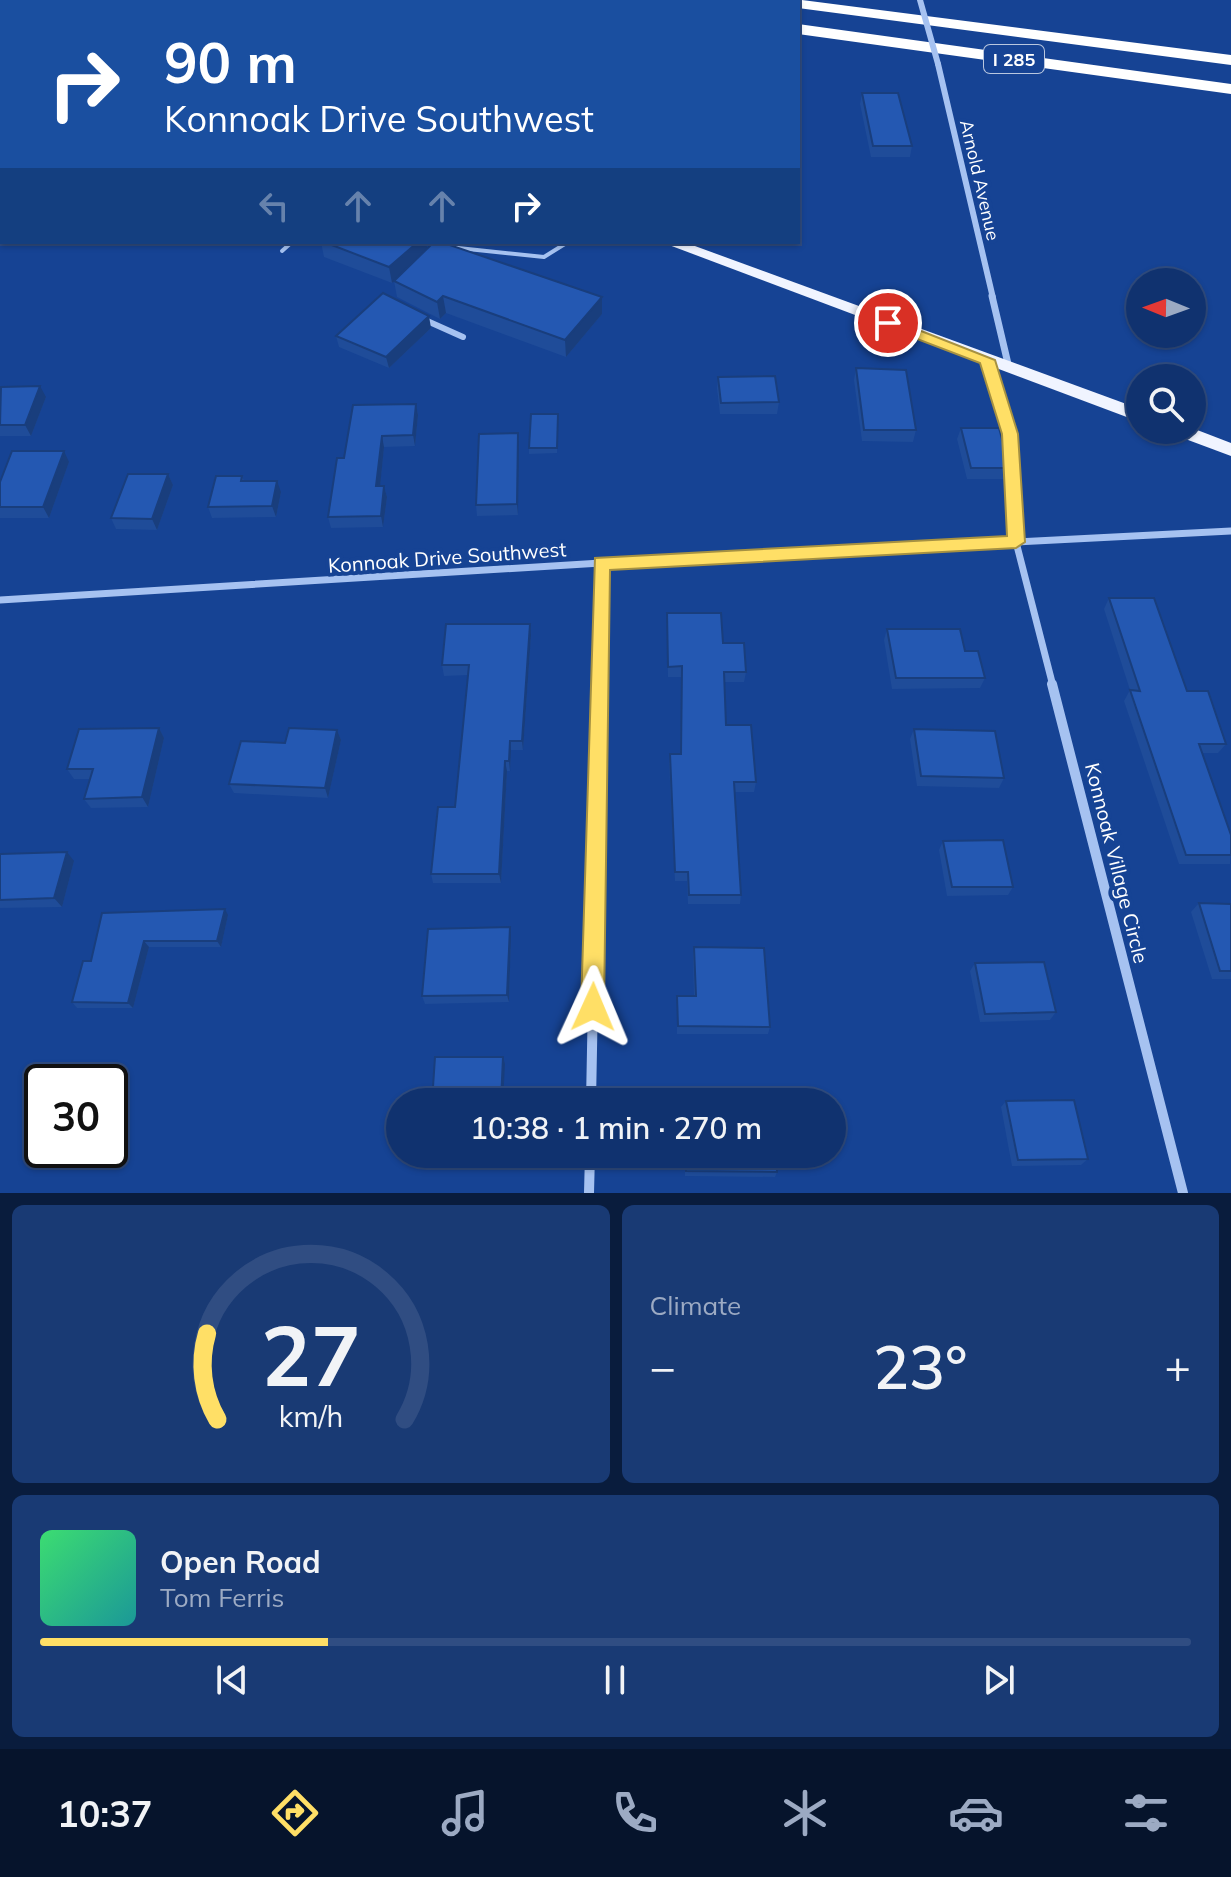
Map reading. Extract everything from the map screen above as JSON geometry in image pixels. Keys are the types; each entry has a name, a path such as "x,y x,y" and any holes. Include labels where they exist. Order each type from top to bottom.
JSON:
{"highway":[{"name":"I 285","path":"800,4 1231,60"},
{"name":"I 285","path":"800,29 1231,89"}],"main road":[{"path":"674,244 1126,411"},
{"path":"1206,441 1231,450"}],"street":[{"name":"Arnold Avenue","path":"920,0 938,64 1009,368"},
{"name":"Konnoak Drive Southwest","path":"0,600 601,563 1231,531"},
{"name":"Konnoak Village Circle","path":"1016,542 1183,1193"},
{"path":"591,1088 601,563"},
{"path":"589,1193 590,1168"}],"lane":[{"path":"282,251 290,244"},
{"path":"441,248 544,257 565,244"},
{"path":"414,315 463,337"},
{"path":"987,360 1010,434 1016,542"}],"building":[{"path":"862,93 898,93 912,146 873,146"},
{"path":"329,244 416,244 389,267"},
{"path":"432,244 447,244 602,297 565,340 443,296 437,302 394,281"},
{"path":"383,293 429,316 386,357 336,336"},
{"path":"856,368 906,370 916,430 864,430"},
{"path":"775,376 779,402 721,403 718,377"},
{"path":"40,386 25,425 0,425 1,387"},
{"path":"416,404 413,435 382,436 376,486 384,486 381,516 328,517 337,458 344,458 353,405"},
{"path":"531,414 558,414 557,448 529,448"},
{"path":"961,428 999,428 1010,468 971,468"},
{"path":"518,433 517,504 476,505 479,434"},
{"path":"12,451 64,451 43,507 0,507 0,482"},
{"path":"128,474 168,474 152,519 111,518"},
{"path":"216,476 242,476 241,481 277,481 272,506 208,507"},
{"path":"1109,598 1154,598 1187,691 1208,691 1226,744 1199,744 1231,835 1231,855 1186,855 1130,690 1140,691"},
{"path":"667,613 721,613 723,643 744,643 746,672 724,672 726,725 751,725 756,782 734,782 741,895 689,895 688,872 675,872 670,754 681,754 682,666 668,667"},
{"path":"446,624 530,624 522,741 510,741 509,761 505,761 499,874 431,874 438,807 455,807 469,665 442,665"},
{"path":"887,629 960,629 965,651 978,651 985,678 896,678"},
{"path":"159,728 142,797 84,799 93,769 67,769 79,729"},
{"path":"289,728 337,730 325,788 229,784 241,741 285,743"},
{"path":"914,729 995,731 1004,778 921,776"},
{"path":"1003,840 1013,887 952,887 943,841"},
{"path":"67,852 54,898 0,900 0,854"},
{"path":"1199,903 1231,904 1231,971 1220,971"},
{"path":"225,909 217,941 144,941 128,1003 72,1002 83,961 91,961 102,913"},
{"path":"510,927 507,995 422,996 428,929"},
{"path":"694,947 764,948 770,1027 678,1026 677,996 696,996"},
{"path":"1044,962 1056,1012 985,1014 975,963"},
{"path":"435,1057 503,1057 502,1088 433,1088"},
{"path":"684,1087 771,1088 684,1088"},
{"path":"1074,1100 1088,1159 1018,1160 1006,1101"},
{"path":"686,1168 777,1168 777,1172 686,1171"}],"route":[{"path":"593,1007 601,563 1016,542 1010,434 987,360 888,323"}]}
